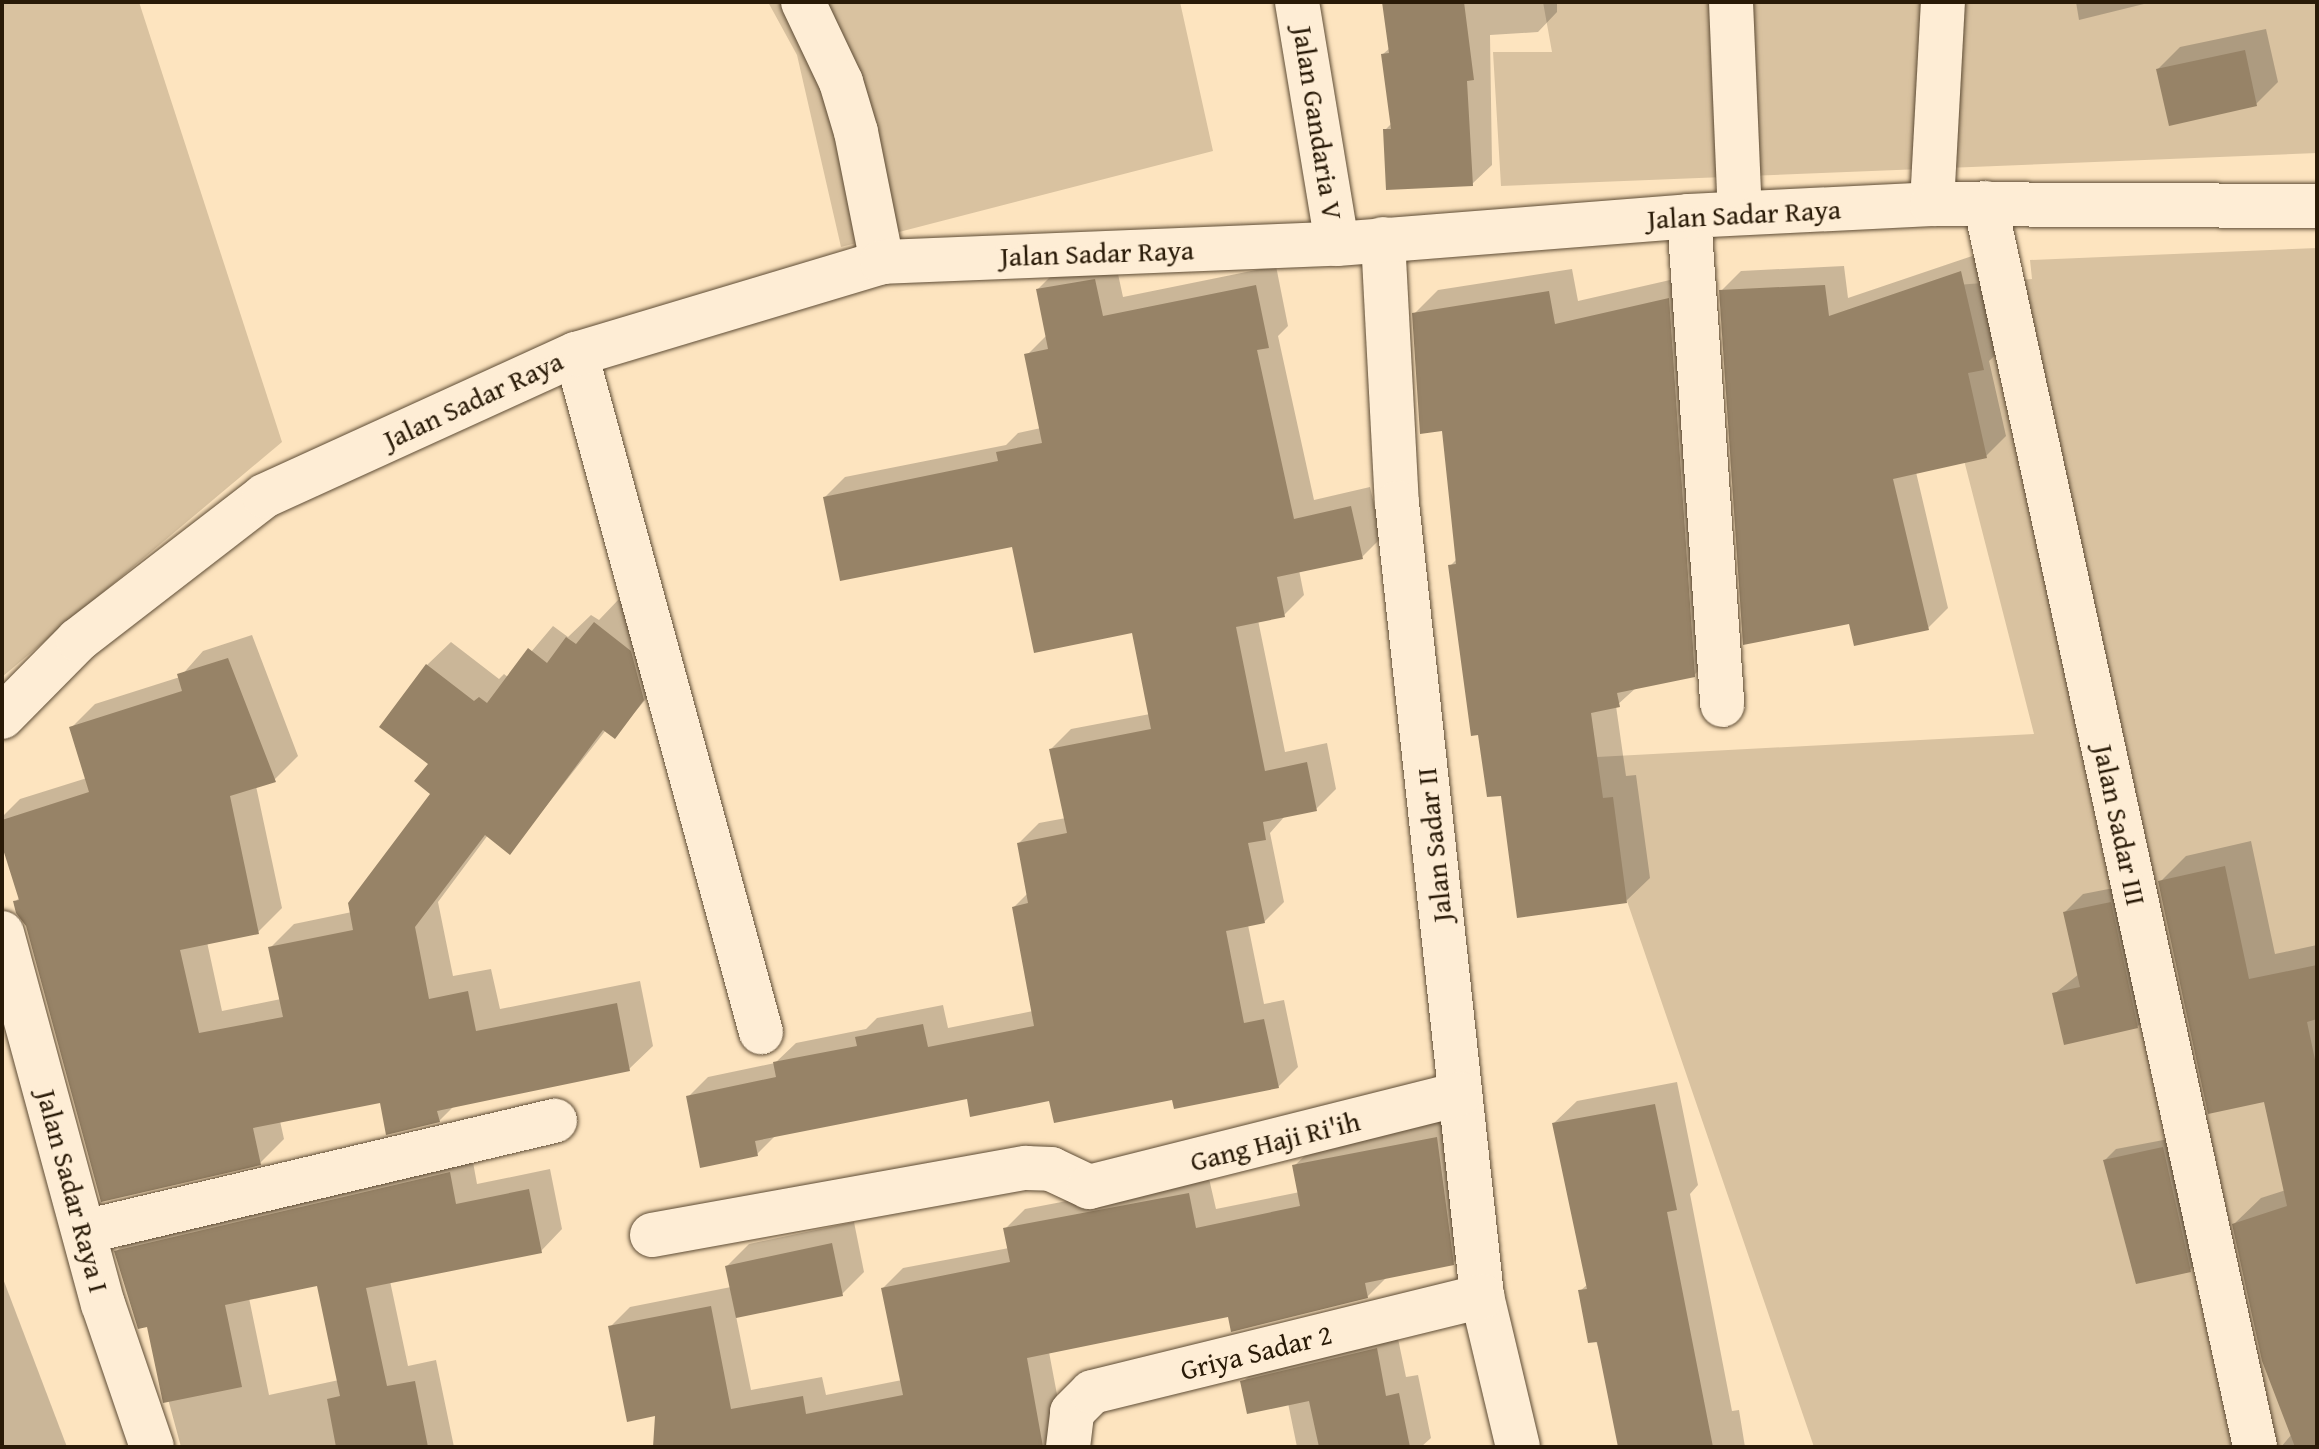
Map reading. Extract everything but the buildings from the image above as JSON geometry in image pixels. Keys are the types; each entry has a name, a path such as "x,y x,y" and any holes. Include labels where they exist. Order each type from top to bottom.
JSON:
{"street":[{"path":"803,2 849,107 882,262"},
{"name":"Jalan Gandaria V","path":"1297,2 1337,244"},
{"path":"1731,2 1740,213"},
{"path":"1932,204 1943,2"},
{"name":"Jalan Sadar III","path":"1985,203 2255,1447"},
{"name":"Jalan Sadar Raya","path":"2,717 78,640 264,496 576,354 882,262 1337,244 1689,216 1932,204 2317,206"},
{"path":"1689,216 1722,705"},
{"name":"Jalan Sadar II","path":"1383,239 1397,503 1482,1296 1518,1447"},
{"path":"576,354 761,1032"},
{"name":"Jalan Sadar Raya I","path":"2,933 84,1232 152,1447"},
{"name":"Gang Haji Ri'ih","path":"652,1235 1026,1168 1051,1169 1089,1187 1460,1094"},
{"path":"84,1232 555,1121"},
{"name":"Griya Sadar 2","path":"1068,1447 1072,1412 1092,1392 1482,1296"}],"shaded area":[{"path":"2,2 139,2 282,442 2,677"},
{"path":"768,2 1180,2 1213,151 841,247 797,55"},
{"path":"1543,2 2317,2 2317,153 1501,186 1493,52 1552,52"},
{"path":"2317,248 2317,1447 1814,1447 1578,758 2034,734 1920,288 2032,279 2030,260"}]}
